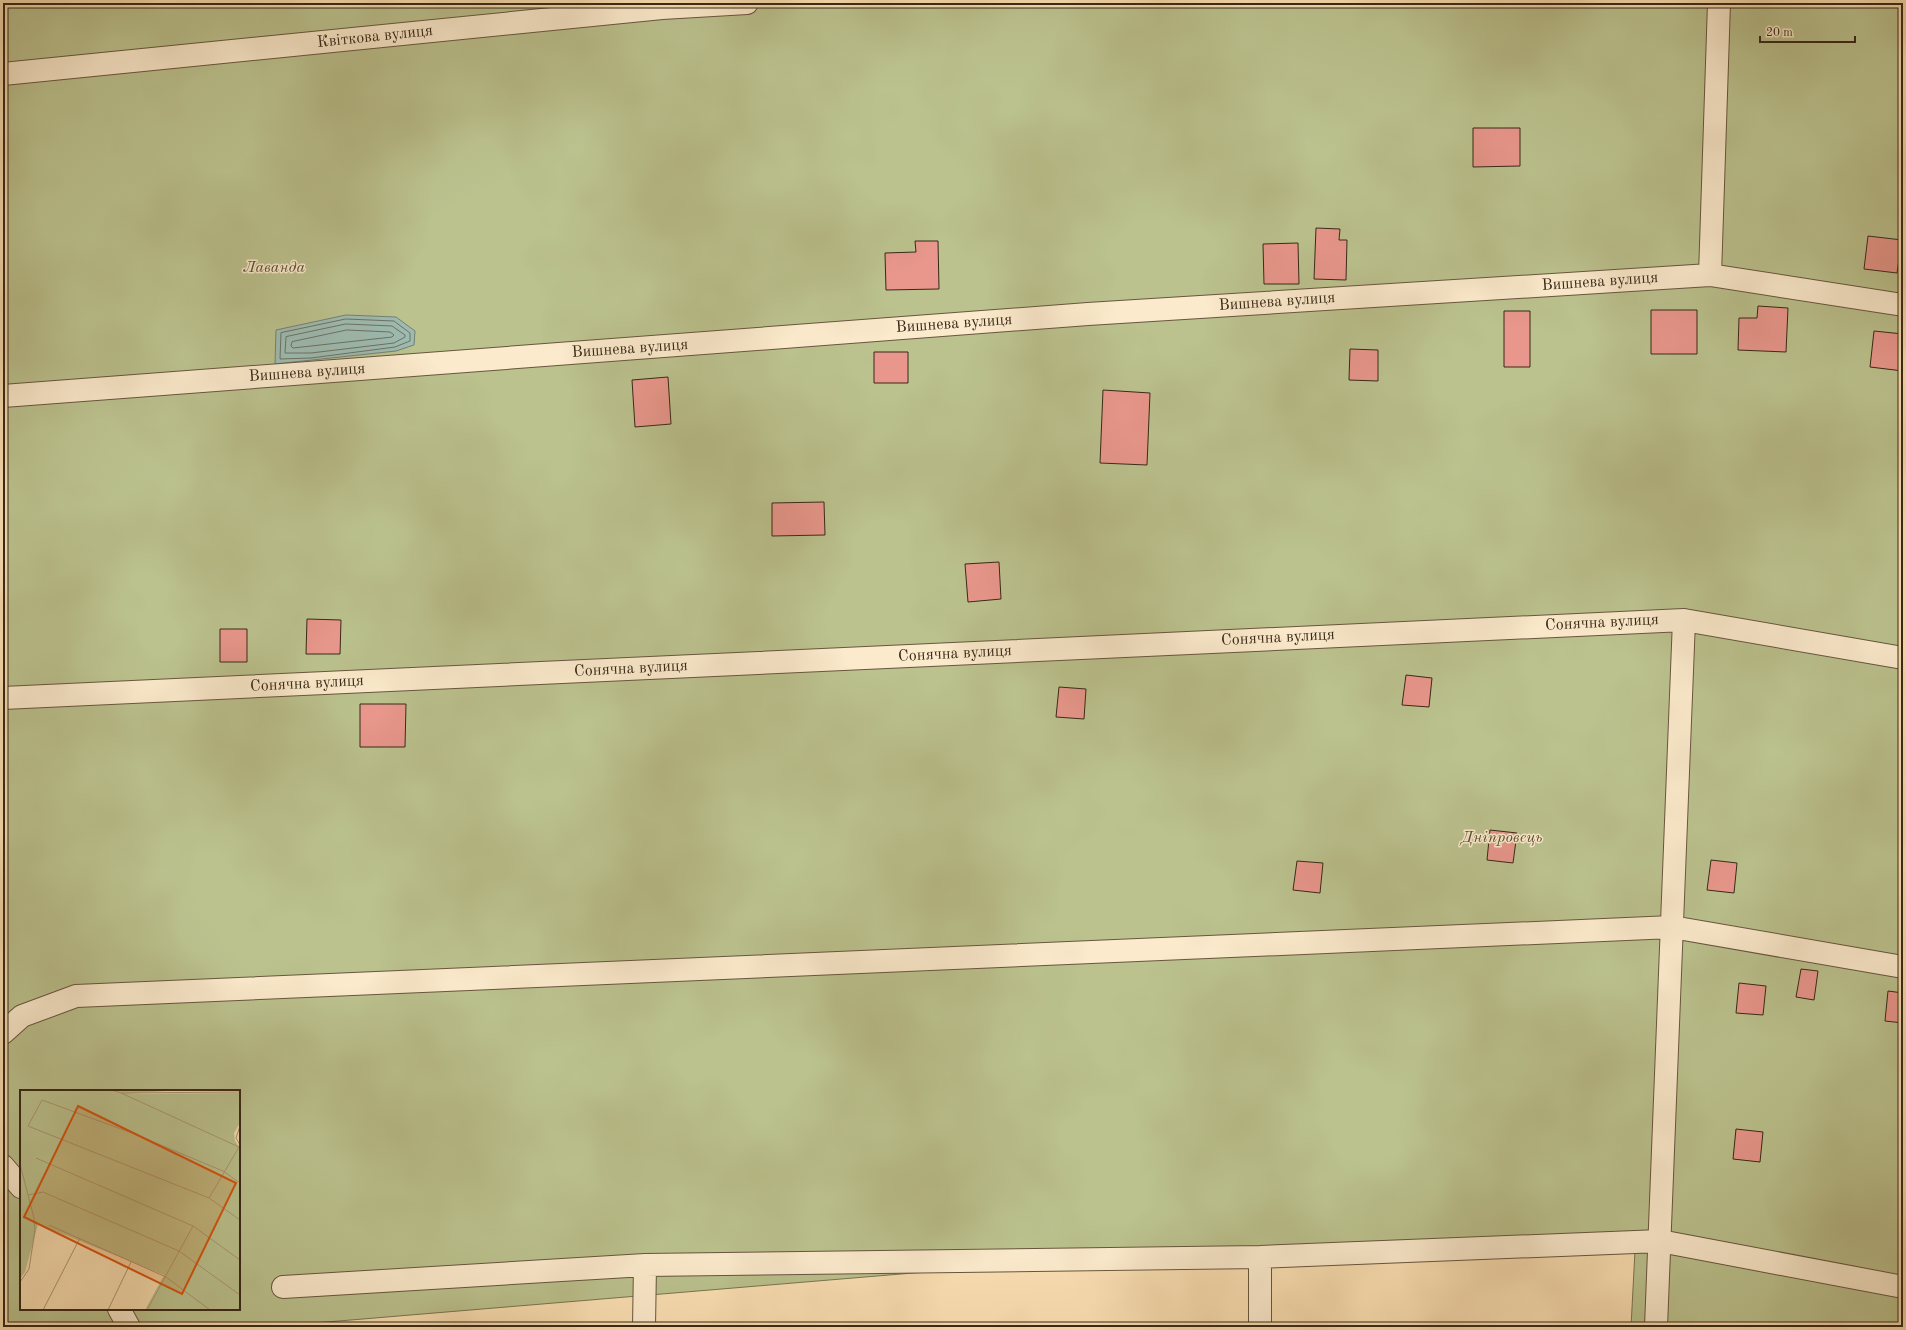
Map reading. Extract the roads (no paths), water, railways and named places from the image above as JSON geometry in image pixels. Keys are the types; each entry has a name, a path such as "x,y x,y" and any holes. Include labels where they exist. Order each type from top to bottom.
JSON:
{"street":[{"name":"Квіткова вулиця","path":"3,74 662,8 747,3"},
{"path":"1710,275 1719,3"},
{"name":"Вишнева вулиця","path":"3,396 1088,314 1710,275 1903,304"},
{"path":"1656,1327 1684,620"},
{"name":"Сонячна вулиця","path":"3,698 1684,620 1903,658"},
{"path":"3,1033 22,1016 76,996 1672,927 1903,968"},
{"path":"3,1166 20,1185"},
{"path":"283,1287 645,1265 1260,1257 1660,1241 1903,1287"},
{"path":"1260,1257 1260,1327"},
{"path":"644,1327 645,1265"},
{"path":"120,1310 129,1327"}],"water":[{"path":"346,315 396,317 415,331 414,345 396,351 275,364 276,330"}],"park label":[{"name":"Лаванда","path":"274,268"},
{"name":"Дніпровець","path":"1502,838"}]}
